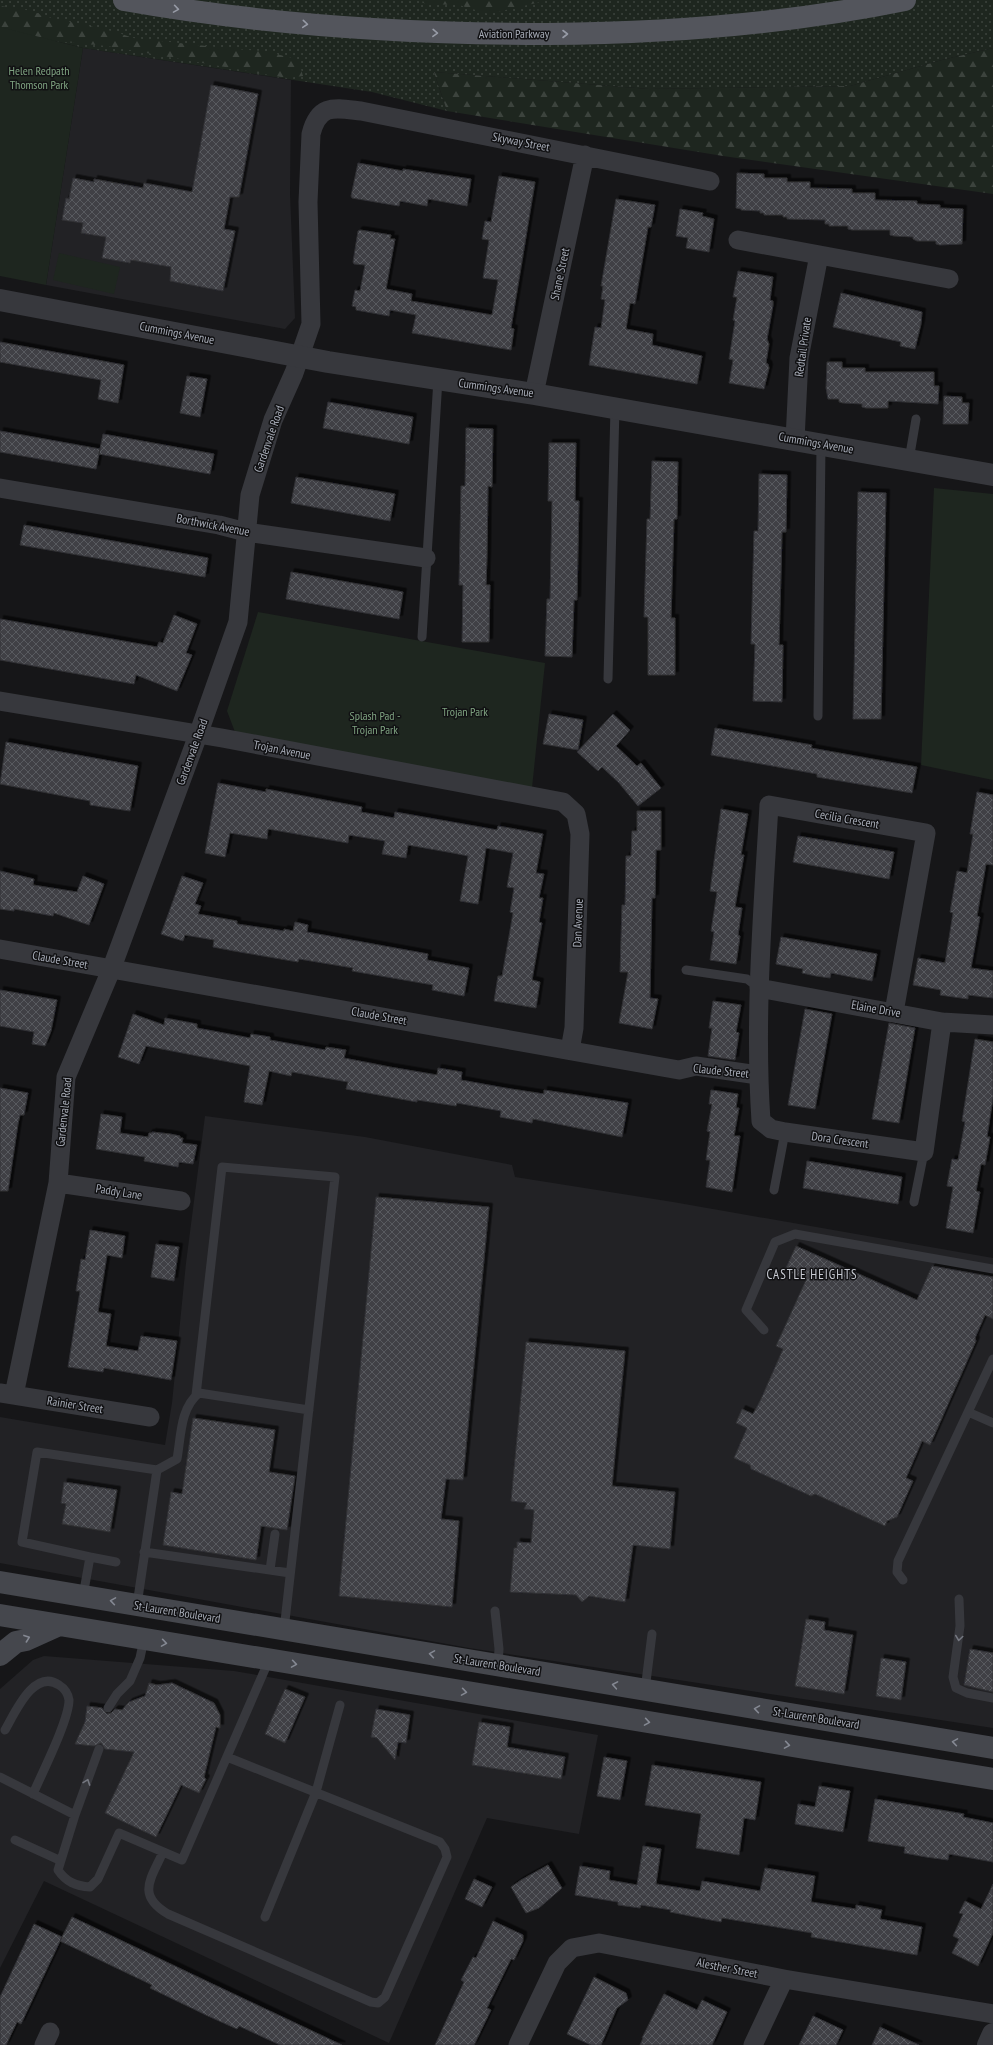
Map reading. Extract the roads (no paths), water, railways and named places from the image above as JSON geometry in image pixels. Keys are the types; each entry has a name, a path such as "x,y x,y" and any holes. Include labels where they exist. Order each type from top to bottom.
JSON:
{"main road":[{"name":"Aviation Parkway","path":"124,0 196,12 269,21 396,31 496,34 594,33 711,27 810,16 905,0"},
{"name":"St-Laurent Boulevard","path":"0,1582 993,1748"},
{"path":"0,1615 57,1626 144,1639 993,1779"},
{"path":"0,1655 16,1642 26,1640 57,1626"}],"street":[{"name":"Skyway Street","path":"331,108 362,110 710,181"},
{"name":"Gardenvale Road","path":"7,1394 58,1183 66,1077 111,970 238,622 250,495 273,420 294,372 298,356 311,324 308,202 311,134 314,124 319,116 331,108"},
{"name":"Shane Street","path":"534,394 585,155"},
{"path":"738,240 949,279"},
{"name":"Redtail Private","path":"795,440 799,358 819,255"},
{"name":"Cummings Avenue","path":"0,300 328,362 534,394 993,475"},
{"name":"Borthwick Avenue","path":"0,488 212,524 246,532 426,558"},
{"name":"Trojan Avenue","path":"0,701 222,738 563,802"},
{"name":"Dan Avenue","path":"563,802 576,814 580,834 574,1028 570,1050"},
{"name":"Cecilia Crescent","path":"759,988 769,805 926,833 894,1012"},
{"name":"Claude Street","path":"0,949 111,970 679,1070 696,1066 758,1075"},
{"name":"Elaine Drive","path":"759,988 942,1022 993,1025"},
{"name":"Dora Crescent","path":"759,988 758,1075 761,1121 772,1129 785,1132 924,1152"},
{"path":"924,1152 942,1022"},
{"name":"Paddy Lane","path":"58,1183 181,1202"},
{"name":"Rainier Street","path":"7,1394 150,1416"},
{"name":"Alesther Street","path":"518,2045 556,1963 572,1948 599,1943 784,1979 993,2014"},
{"path":"753,2045 784,1979"},
{"path":"988,2045 993,2034"}],"lane":[{"path":"422,637 438,379"},
{"path":"608,679 615,408"},
{"path":"909,460 916,419"},
{"path":"818,716 821,444"},
{"path":"686,970 747,979 759,988"},
{"path":"774,1190 785,1132"},
{"path":"914,1202 924,1152"},
{"path":"116,1562 22,1542 37,1452 157,1470 177,1459 186,1410 196,1395 222,1167 335,1177 284,1630"},
{"path":"764,1330 746,1310 775,1242 795,1234 993,1269"},
{"path":"902,1580 897,1572 898,1561 993,1360"},
{"path":"196,1395 199,1393 309,1410"},
{"path":"968,1412 993,1423"},
{"path":"137,1605 157,1470"},
{"path":"270,1570 275,1534"},
{"path":"144,1552 290,1573"},
{"path":"84,1596 90,1557"},
{"path":"959,1599 960,1626 953,1677 956,1688 967,1693 993,1698"},
{"path":"496,1611 499,1648 498,1665"},
{"path":"645,1690 652,1634"},
{"path":"108,1708 117,1694 130,1681 140,1658 144,1639"},
{"path":"99,1749 75,1815 58,1870 64,1879 78,1886 90,1887 98,1879 119,1833 182,1860 269,1660"},
{"path":"5,1730 22,1699 34,1686 46,1681 58,1684 65,1690 69,1699 66,1716 33,1794"},
{"path":"265,1917 316,1792 340,1705"},
{"path":"163,1852 147,1888 149,1896 156,1907 168,1914 365,2000 378,2003 385,1997 447,1857 445,1849 440,1842 227,1756"},
{"path":"0,1777 75,1815"},
{"path":"14,1840 60,1860"}],"district":[{"name":"CASTLE HEIGHTS","path":"812,1274"}],"park label":[{"name":"Helen Redpath Thomson Park","path":"39,78"},
{"name":"Trojan Park","path":"465,712"},
{"name":"Splash Pad - Trojan Park","path":"375,723"}]}
